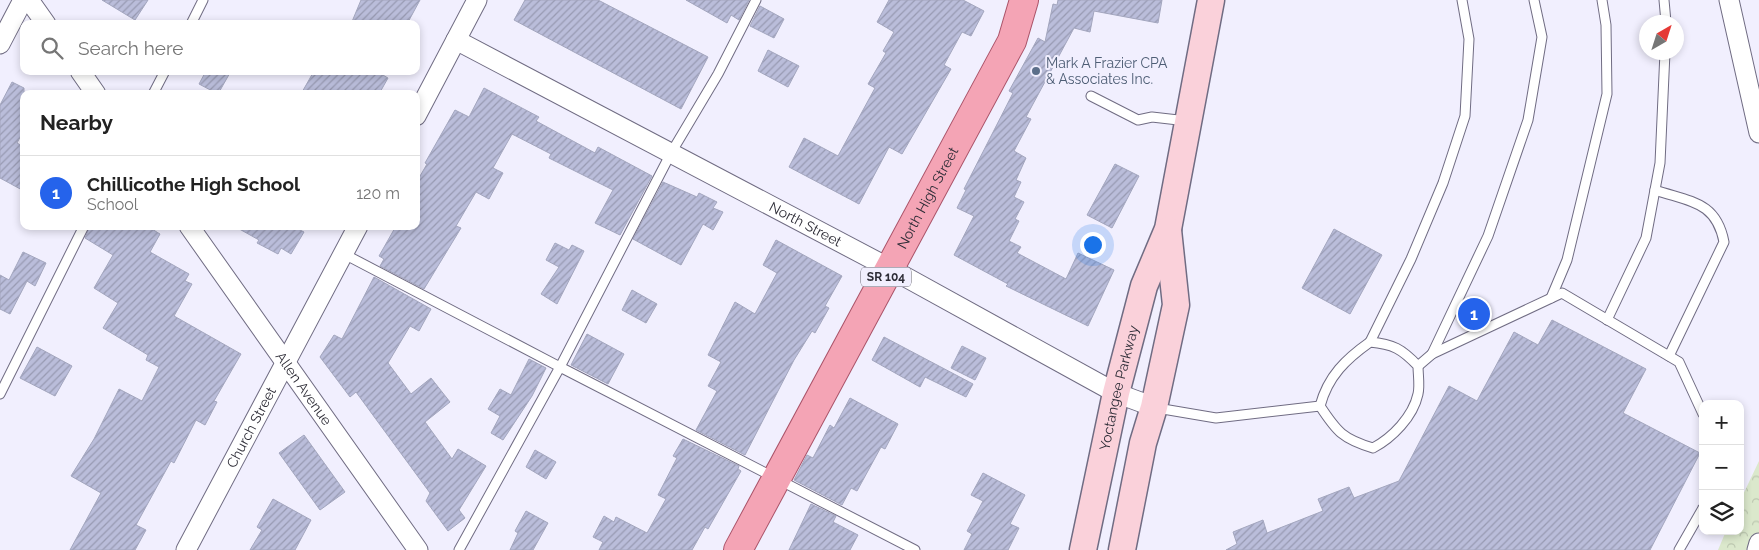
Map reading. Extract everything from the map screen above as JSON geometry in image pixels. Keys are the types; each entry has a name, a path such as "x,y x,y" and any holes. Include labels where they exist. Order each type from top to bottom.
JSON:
{"main road":[{"name":"North High Street","path":"738,550 891,269 1012,40 1024,0"}],"street":[{"path":"0,44 23,0"},
{"path":"29,0 43,20"},
{"path":"420,108 477,0"},
{"name":"Yoctangee Parkway","path":"1083,550 1116,393 1144,286 1168,229 1211,0"},
{"path":"1729,0 1759,133"},
{"name":"North Street","path":"456,40 891,269 1116,393 1154,407"},
{"path":"83,75 93,90"},
{"name":"Yoctangee Parkway","path":"1122,550 1143,443 1154,407 1176,305 1168,229"},
{"name":"Allen Avenue","path":"191,230 284,364 418,550"},
{"name":"Church Street","path":"186,550 356,230"},
{"path":"1757,550 1759,543"}],"lane":[{"path":"193,20 203,0"},
{"path":"459,550 560,367 671,153 718,74 756,0"},
{"path":"1370,342 1385,344 1403,351 1418,366 1418,394 1404,422 1389,440 1373,448 1350,441 1333,427 1320,406 1325,388 1346,359 1370,342 1412,259 1443,183 1464,116 1469,39 1462,0"},
{"path":"1432,354 1488,236 1528,120 1542,37 1534,0"},
{"path":"1551,298 1566,260 1607,94 1606,25 1602,0"},
{"path":"1664,0 1665,15"},
{"path":"1607,320 1646,238 1660,163 1665,60"},
{"path":"155,90 163,75"},
{"path":"1092,96 1138,120 1152,117 1187,120"},
{"path":"1655,190 1710,210 1721,226 1724,242 1669,356"},
{"path":"0,394 82,230"},
{"path":"344,254 776,480 915,550"},
{"path":"1418,366 1432,354 1562,293 1679,362 1699,405"},
{"path":"1154,407 1216,418 1320,406"},
{"path":"1679,550 1699,515"}],"green space":[{"path":"1759,461 1759,550 1718,550 1724,535 1744,535 1744,493"}],"building":[{"path":"102,0 148,0 135,20"},
{"path":"361,0 420,0 409,20 353,20"},
{"path":"525,0 598,0 708,57 681,109 514,20"},
{"path":"686,0 749,0 739,20 731,15 727,23"},
{"path":"889,0 963,0 984,11 971,36 962,32 944,65 951,69 902,154 889,147 859,204 789,167 804,138 838,156 875,88 868,84 886,53 883,51 894,32 877,22"},
{"path":"1058,0 1162,0 1158,23 1094,11 1090,32 1074,28 1026,117 1031,119 1014,151 1026,158 1016,180 1021,182 1014,197 1024,202 1015,219 1019,221 1009,241 1021,247 1017,253 1066,279 1078,253 1114,270 1088,326 1006,286 1008,284 954,255 974,216 957,208 966,190 964,189 1013,93 1009,91 1038,38 1045,42 1053,4 1057,5"},
{"path":"760,6 784,19 774,38 750,26"},
{"path":"768,50 799,66 788,87 758,71"},
{"path":"204,75 229,75 220,90 210,90 199,84"},
{"path":"312,75 383,75 388,78 381,90 303,90"},
{"path":"12,82 24,88 24,90 20,90 20,137 17,143 20,145 20,189 0,178 0,105"},
{"path":"484,88 539,117 536,121 595,153 598,147 652,176 620,235 595,223 613,190 549,158 551,154 512,134 493,168 503,173 489,199 476,192 456,226 461,228 424,289 380,266 384,259 379,256 394,230 420,230 420,176 427,164 425,163 455,110 469,117"},
{"path":"1115,164 1139,176 1112,228 1087,215"},
{"path":"663,182 697,197 699,193 717,202 713,208 723,212 713,230 703,224 681,265 633,239"},
{"path":"1334,229 1382,255 1350,314 1302,288"},
{"path":"88,230 154,230 160,234 150,252 189,274 185,281 192,284 174,316 241,354 214,401 217,402 205,425 196,420 174,463 171,461 136,525 146,530 135,550 70,550 101,493 71,476 94,439 119,389 142,401 159,367 146,360 148,355 103,328 118,303 94,288 113,255 85,238"},
{"path":"241,230 300,230 304,232 291,254 281,248 278,254 257,243 259,240"},
{"path":"776,240 842,276 825,306 829,308 815,333 812,331 794,360 745,455 696,430 717,391 708,386 721,362 708,355 735,302 755,314 777,273 763,265"},
{"path":"555,243 569,250 572,245 584,251 557,304 541,294 559,267 546,260"},
{"path":"23,252 46,263 35,286 27,281 10,314 0,309 0,275 9,280"},
{"path":"374,277 431,309 419,331 410,326 388,363 411,394 431,378 450,402 425,422 452,459 458,449 486,466 459,510 465,518 448,531 426,501 430,493 356,392 350,397 320,357 334,335 342,339"},
{"path":"632,290 657,304 646,323 622,310"},
{"path":"1552,320 1646,369 1623,413 1699,452 1650,550 1226,550 1237,544 1233,532 1263,520 1267,533 1323,511 1318,499 1349,487 1354,498 1399,481 1449,386 1477,401 1514,332 1538,345"},
{"path":"587,334 624,354 608,384 571,365"},
{"path":"884,337 973,384 966,397 925,377 920,387 872,360"},
{"path":"962,346 986,358 975,380 951,368"},
{"path":"37,347 72,366 55,396 20,378"},
{"path":"529,359 546,368 532,396 503,440 491,433 500,416 488,409 500,389 511,395"},
{"path":"850,398 898,424 885,449 881,447 857,491 851,488 842,505 794,480 807,455 813,458 830,425 834,428"},
{"path":"304,435 345,492 320,510 279,453"},
{"path":"683,439 739,466 738,469 741,471 708,529 705,527 692,550 599,550 603,542 593,537 604,516 614,522 616,517 647,533 666,499 658,495 677,458 673,456"},
{"path":"535,450 556,462 546,479 526,467"},
{"path":"983,473 1025,495 1010,524 1019,528 1008,550 964,550 972,534 967,531 983,501 971,495"},
{"path":"273,499 311,520 295,550 250,550 262,530 257,527"},
{"path":"811,504 836,516 833,522 858,535 850,550 789,550"},
{"path":"526,511 548,523 533,550 510,550 518,533 515,531"}],"place":[{"name":"Mark A Frazier CPA & Associates Inc.","path":"1036,71"},
{"name":"Chillicothe High School","path":"1474,314"}]}
